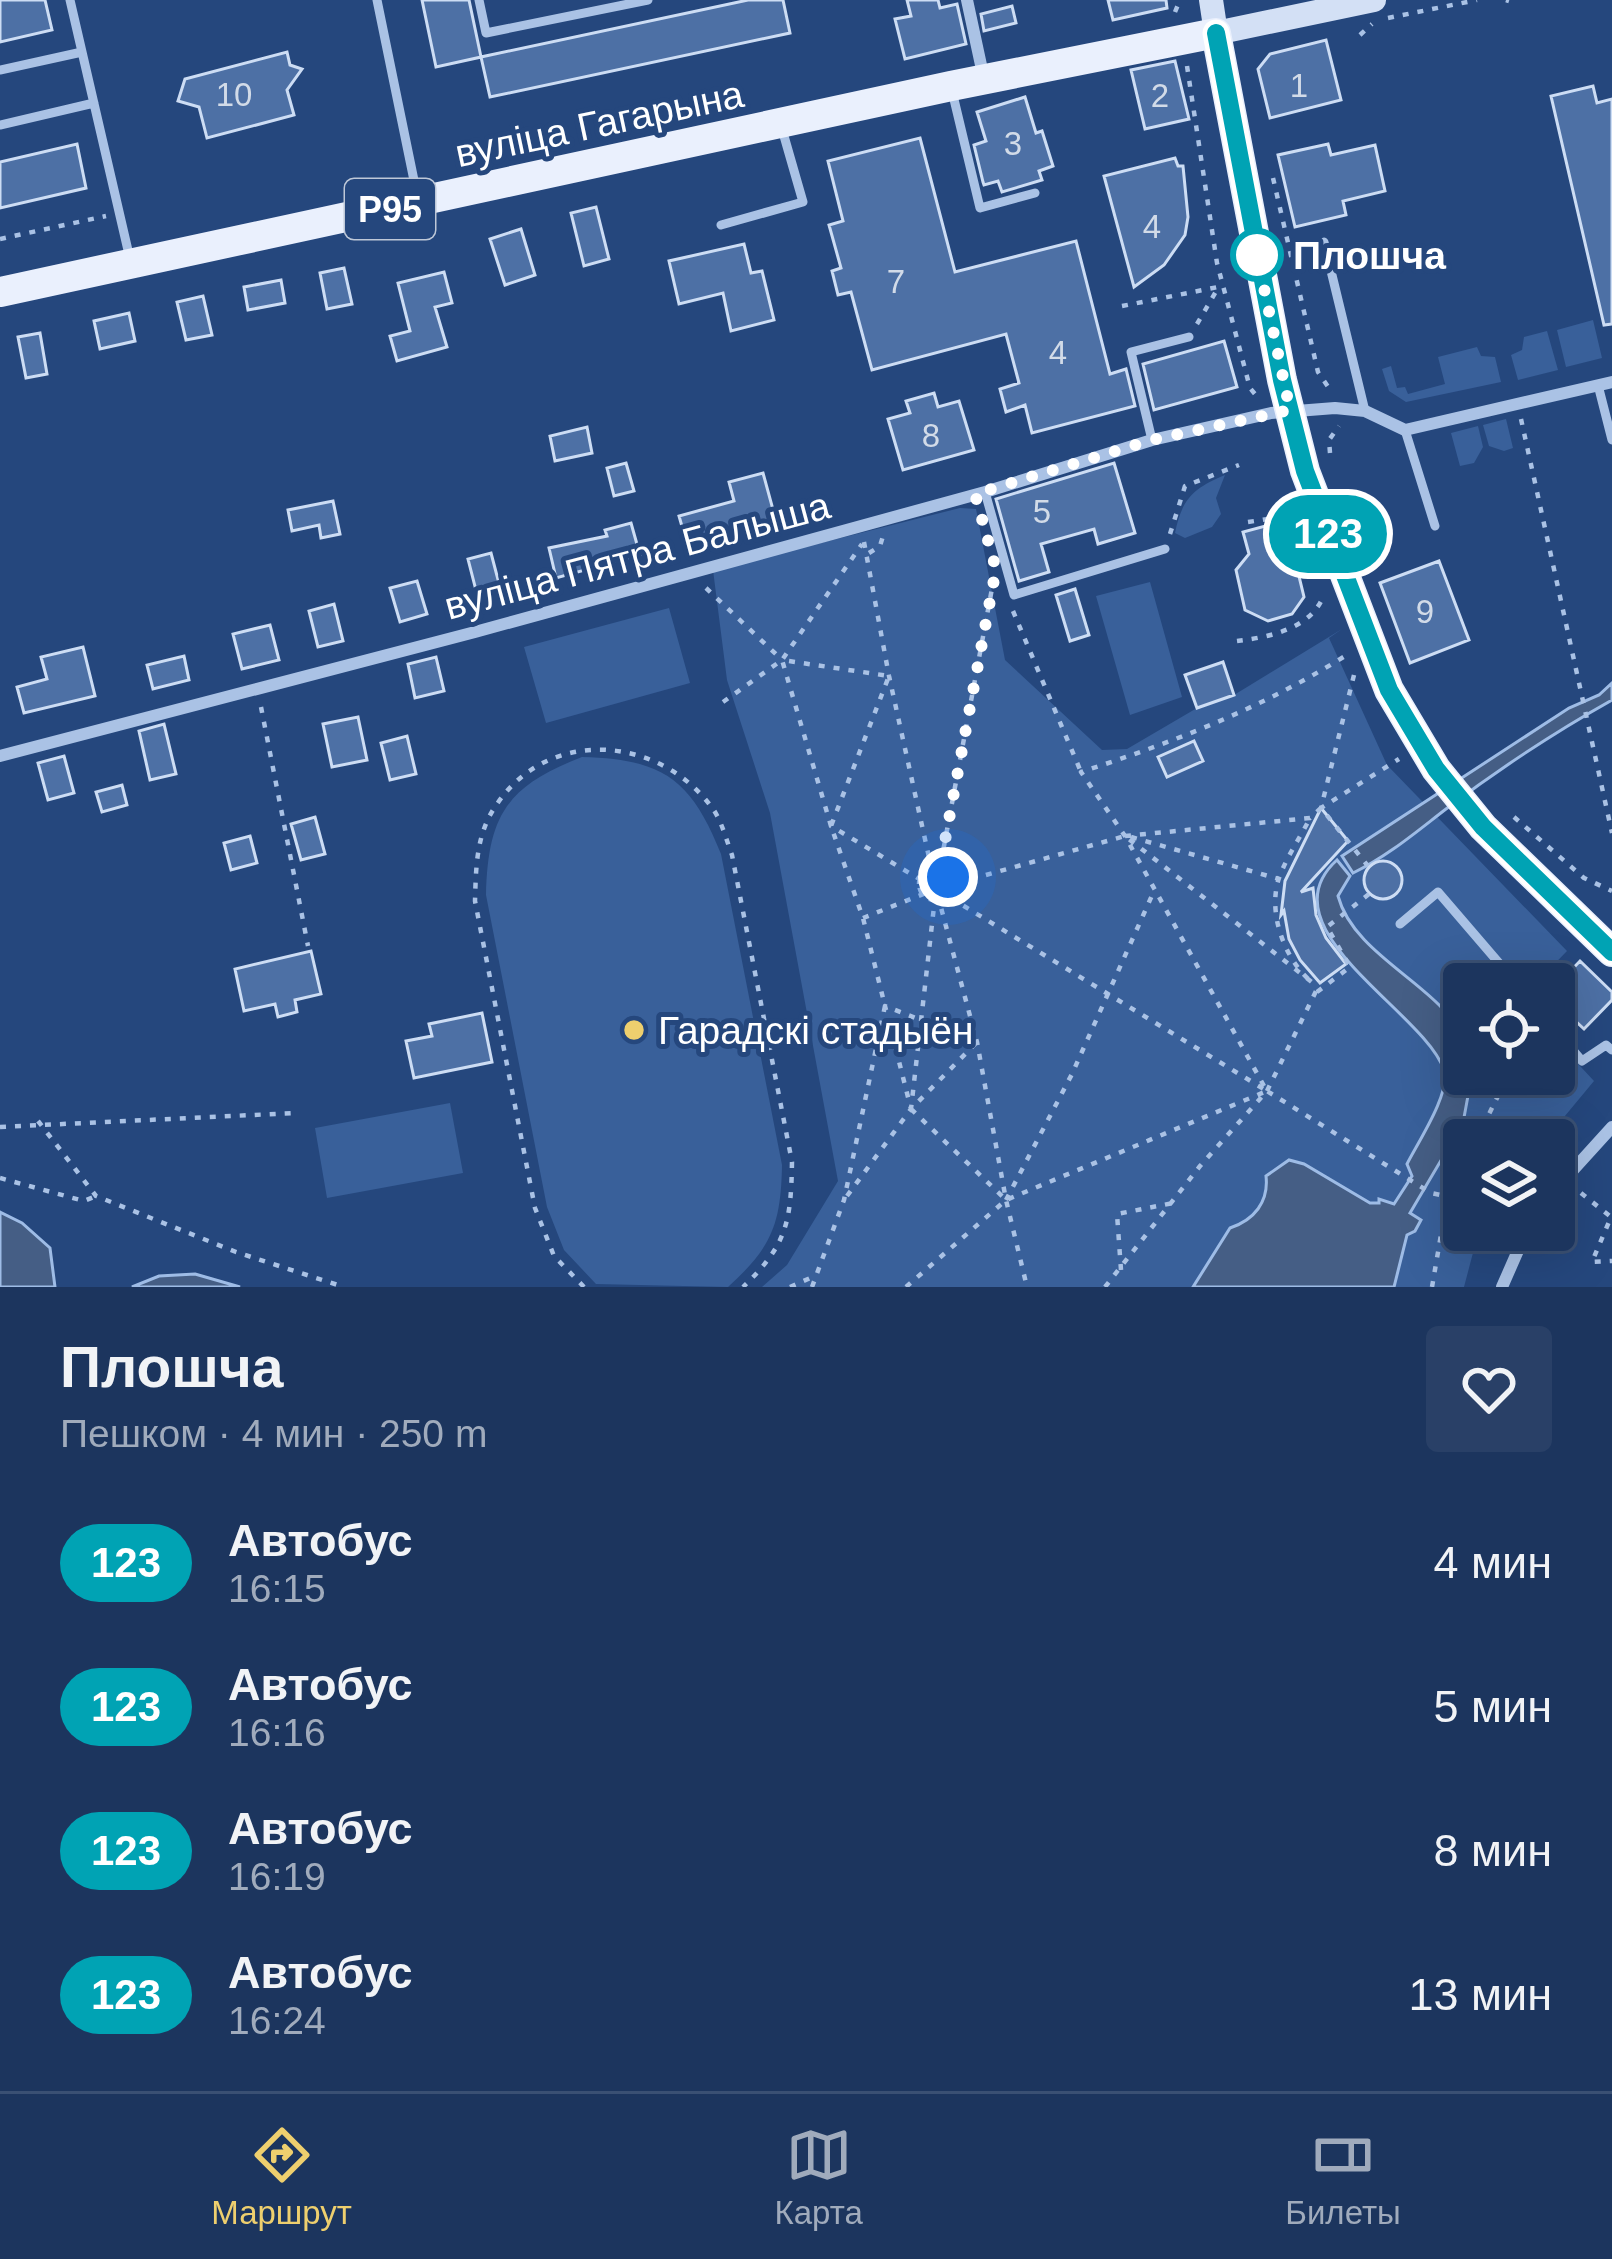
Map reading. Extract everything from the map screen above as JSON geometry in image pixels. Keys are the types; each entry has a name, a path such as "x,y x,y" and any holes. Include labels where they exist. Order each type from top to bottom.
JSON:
{"main road":[{"name":"вуліца Гагарына","path":"0,292 1216,33"},
{"path":"1216,33 1305,471 1389,690 1424,760 1492,816 1612,952"}],"street":[{"path":"967,0 984,80"},
{"path":"1211,0 1216,33 1374,0"},
{"path":"1365,411 1406,430 1605,383"},
{"name":"вуліца Пятра Балыша","path":"0,756 985,492 1152,440 1290,410 1365,411"},
{"path":"1575,1168 1612,1127"},
{"path":"1502,1287 1518,1251"}],"lane":[{"path":"70,0 131,265"},
{"path":"377,0 419,203"},
{"path":"479,0 486,33 648,0"},
{"path":"0,70 82,52"},
{"path":"951,86 980,208 1035,193"},
{"path":"0,125 94,103"},
{"path":"722,225 803,202 780,123"},
{"path":"1324,242 1365,411"},
{"path":"1152,440 1131,352 1190,337"},
{"path":"1605,383 1612,440"},
{"path":"1406,430 1435,526"},
{"path":"985,492 1014,595 1165,549"},
{"path":"1400,924 1438,892 1498,963"},
{"path":"1575,1053 1582,1061 1606,1046 1612,1050"}],"path":[{"path":"1175,12 1180,0"},
{"path":"1361,25 1477,0"},
{"path":"1270,164 1318,372 1331,391"},
{"path":"0,239 119,214"},
{"path":"1122,306 1221,287 1190,337"},
{"path":"1308,375 1318,372"},
{"path":"1517,402 1612,832"},
{"path":"1165,549 1185,486 1239,465"},
{"path":"1248,522 1281,517 1297,532 1306,553"},
{"path":"860,525 937,900 977,1042 1027,1287"},
{"path":"855,554 880,546 883,536"},
{"path":"723,702 782,660 864,541"},
{"path":"936,889 996,569 1004,590"},
{"path":"726,581 706,587 782,660 862,918 911,1109 1006,1200"},
{"path":"1237,641 1285,632 1318,609 1324,595"},
{"path":"1013,610 1081,772 1125,836 1267,1091"},
{"path":"1081,772 1176,742 1241,714 1361,646"},
{"path":"782,660 889,676"},
{"path":"1321,808 1355,669"},
{"path":"831,826 889,676"},
{"path":"258,690 308,946"},
{"path":"584,1287 554,1256 535,1208 475,901 476,850 497,803 533,768 581,750 632,751 678,771 714,808 732,855 792,1162 791,1214 771,1260 742,1287"},
{"path":"1125,836 1313,983 1297,968 1284,943 1277,912 1279,879 1310,818 1321,808 1424,760"},
{"path":"1321,808 1368,866"},
{"path":"1492,816 1584,878 1612,891"},
{"path":"862,918 936,889 1125,836 1310,818"},
{"path":"831,826 1402,1177 1431,1193 1443,1194"},
{"path":"1125,836 1279,879"},
{"path":"922,894 923,872 940,867 947,872 950,885 937,900"},
{"path":"1006,1200 1072,1075 1154,890"},
{"path":"922,894 937,900"},
{"path":"1317,992 1350,967 1327,926 1369,894"},
{"path":"911,1109 937,900"},
{"path":"1105,1287 1267,1091 1320,983"},
{"path":"885,1006 977,1042"},
{"path":"812,1287 844,1201 885,1006"},
{"path":"844,1201 911,1109 977,1042"},
{"path":"906,1287 1006,1200 1267,1091"},
{"path":"0,1126 295,1113"},
{"path":"38,1123 96,1196 236,1252 344,1287"},
{"path":"0,1178 84,1201 96,1196"},
{"path":"1581,1193 1611,1217 1592,1262 1612,1261"},
{"path":"1121,1270 1117,1214 1173,1203"},
{"path":"1432,1287 1443,1223"},
{"path":"790,1287 817,1275"}],"shaded area":[{"path":"1593,320 1602,358 1566,367 1557,330"},
{"path":"1547,331 1558,370 1518,380 1511,355 1522,350 1524,337"},
{"path":"1477,347 1481,356 1495,357 1501,382 1406,402 1389,391 1382,369 1391,366 1397,388 1405,387 1408,394 1445,384 1438,357"},
{"path":"1506,419 1513,448 1504,451 1489,446 1483,425"},
{"path":"1478,426 1483,447 1474,463 1460,466 1451,433"},
{"path":"1225,475 1216,498 1221,514 1212,527 1185,538 1175,533 1191,496"},
{"path":"960,508 976,509 1005,660 1102,750 1127,749 1197,708 1234,695 1342,629 1329,638 1387,765 1567,951 1555,963 1443,963 1443,1095 1575,1095 1575,1061 1594,1081 1562,1119 1443,1119 1443,1251 1473,1251 1464,1287 762,1287 787,1265 838,1181 770,813 727,680 713,570"},
{"path":"1150,582 1182,697 1130,715 1096,596"},
{"path":"669,608 690,683 546,723 524,647"},
{"path":"1612,683 1612,700 1353,873 1342,856"},
{"name":"Гарадскі стадыён","path":"582,757 634,762 671,778 698,807 721,854 782,1165 771,1233 755,1259 728,1287 596,1284 564,1250 547,1207 486,895 488,867 497,824 519,792"},
{"path":"1337,860 1350,876 1338,896 1348,919 1363,939 1443,1009 1443,1068 1431,1047 1332,941 1319,913 1319,886"},
{"path":"1443,1091 1443,1095 1468,1095 1464,1119 1443,1119 1443,1157 1410,1213 1421,1220 1407,1235 1394,1287 1193,1287 1230,1228 1258,1209 1266,1176 1289,1160 1370,1203 1379,1203 1379,1199 1394,1204 1412,1176 1407,1164"},
{"path":"450,1103 463,1173 327,1198 315,1128"},
{"path":"0,1212 22,1223 50,1248 55,1287 0,1287"},
{"path":"195,1274 240,1287 132,1287 159,1276"}],"building":[{"path":"0,0 45,0 52,30 0,42"},
{"path":"422,0 469,0 481,57 436,67"},
{"path":"748,0 783,0 790,33 490,97 481,57"},
{"path":"907,0 938,0 940,8 957,4 966,44 905,59 895,19 911,16"},
{"path":"1108,0 1166,0 1167,8 1113,20"},
{"path":"1012,6 1016,23 984,31 981,14"},
{"path":"1326,40 1341,100 1270,118 1258,69 1270,54"},
{"path":"287,52 290,65 302,69 287,90 294,115 207,138 199,107 178,101 185,79"},
{"path":"1175,61 1189,119 1145,129 1131,70"},
{"path":"1593,86 1597,103 1612,99 1612,324 1604,325 1551,96"},
{"path":"1025,97 1053,166 1039,171 1042,180 1002,192 998,181 983,182 974,145 986,141 977,112"},
{"path":"920,138 955,272 1076,241 1110,374 1126,369 1135,406 1032,433 1025,405 1006,412 1000,389 1019,383 1006,334 872,370 851,292 838,295 832,271 841,268 829,225 843,221 828,161"},
{"path":"77,144 86,188 0,208 0,162"},
{"path":"1328,144 1331,155 1375,145 1385,191 1343,201 1346,215 1295,227 1278,155"},
{"path":"1175,158 1183,166 1185,235 1164,265 1134,287 1104,176"},
{"path":"596,207 609,259 584,266 571,213"},
{"path":"521,229 535,275 505,285 490,239"},
{"path":"744,244 751,273 762,271 774,320 731,331 723,293 679,304 669,261"},
{"path":"344,268 352,304 327,309 320,273"},
{"path":"444,272 452,303 435,307 447,347 397,361 390,336 410,331 398,283"},
{"path":"281,280 285,303 248,310 244,287"},
{"path":"203,296 212,335 186,340 177,302"},
{"path":"129,313 135,341 100,349 94,321"},
{"path":"40,333 47,374 26,378 18,337"},
{"path":"1224,341 1237,387 1154,410 1143,364"},
{"path":"934,393 938,407 959,401 974,450 903,470 888,419 910,413 906,401"},
{"path":"587,427 592,453 555,461 550,436"},
{"path":"626,463 634,491 614,496 607,468"},
{"path":"1114,463 1135,533 1098,544 1094,529 1041,544 1049,572 1019,581 996,499"},
{"path":"763,473 775,517 687,544 679,516 734,501 729,482"},
{"path":"333,501 340,534 321,538 319,525 292,531 288,510"},
{"path":"631,523 640,555 556,578 549,548 607,536 605,530"},
{"path":"1269,525 1275,547 1295,560 1304,597 1292,614 1268,621 1245,610 1236,570 1249,554 1243,532"},
{"path":"491,553 501,591 478,598 468,559"},
{"path":"1439,561 1469,640 1410,663 1380,583"},
{"path":"417,581 427,614 400,622 390,588"},
{"path":"1075,589 1089,635 1070,641 1056,595"},
{"path":"334,604 343,641 318,647 309,611"},
{"path":"270,625 279,660 242,669 233,634"},
{"path":"83,647 95,696 24,713 17,687 47,679 41,657"},
{"path":"184,656 189,680 153,689 147,665"},
{"path":"436,657 444,691 415,698 408,664"},
{"path":"1223,662 1234,695 1197,708 1185,675"},
{"path":"358,717 367,760 332,767 323,724"},
{"path":"164,724 176,774 150,780 139,731"},
{"path":"407,736 416,774 390,780 381,743"},
{"path":"1194,741 1203,761 1167,777 1158,757"},
{"path":"64,756 74,793 48,800 38,763"},
{"path":"122,785 127,805 102,812 96,792"},
{"path":"1321,808 1348,841 1301,892 1313,888 1316,915 1346,964 1320,983 1300,960 1289,939 1284,911 1281,915 1285,881"},
{"path":"315,817 325,854 301,860 291,824"},
{"path":"250,836 257,863 231,870 224,843"},
{"path":"1383,861 1396,867 1402,880 1396,893 1383,899 1370,893 1364,880 1370,867"},
{"path":"311,951 321,994 295,1000 297,1012 278,1017 275,1004 244,1011 235,969"},
{"path":"1580,961 1612,992 1612,1000 1584,1029 1575,1021 1575,966"},
{"path":"482,1013 492,1062 414,1078 406,1041 432,1036 429,1024"}],"bus line":[{"name":"123","path":"1216,33 1282,380 1305,471 1389,690 1436,769 1483,827 1612,952"}],"place":[{"name":"Плошча","path":"1257,255"},
{"name":"Гарадскі стадыён","path":"634,1030"}],"route":[{"path":"948,877 940,867 996,569 975,494 1152,440 1290,410 1257,255"}]}
